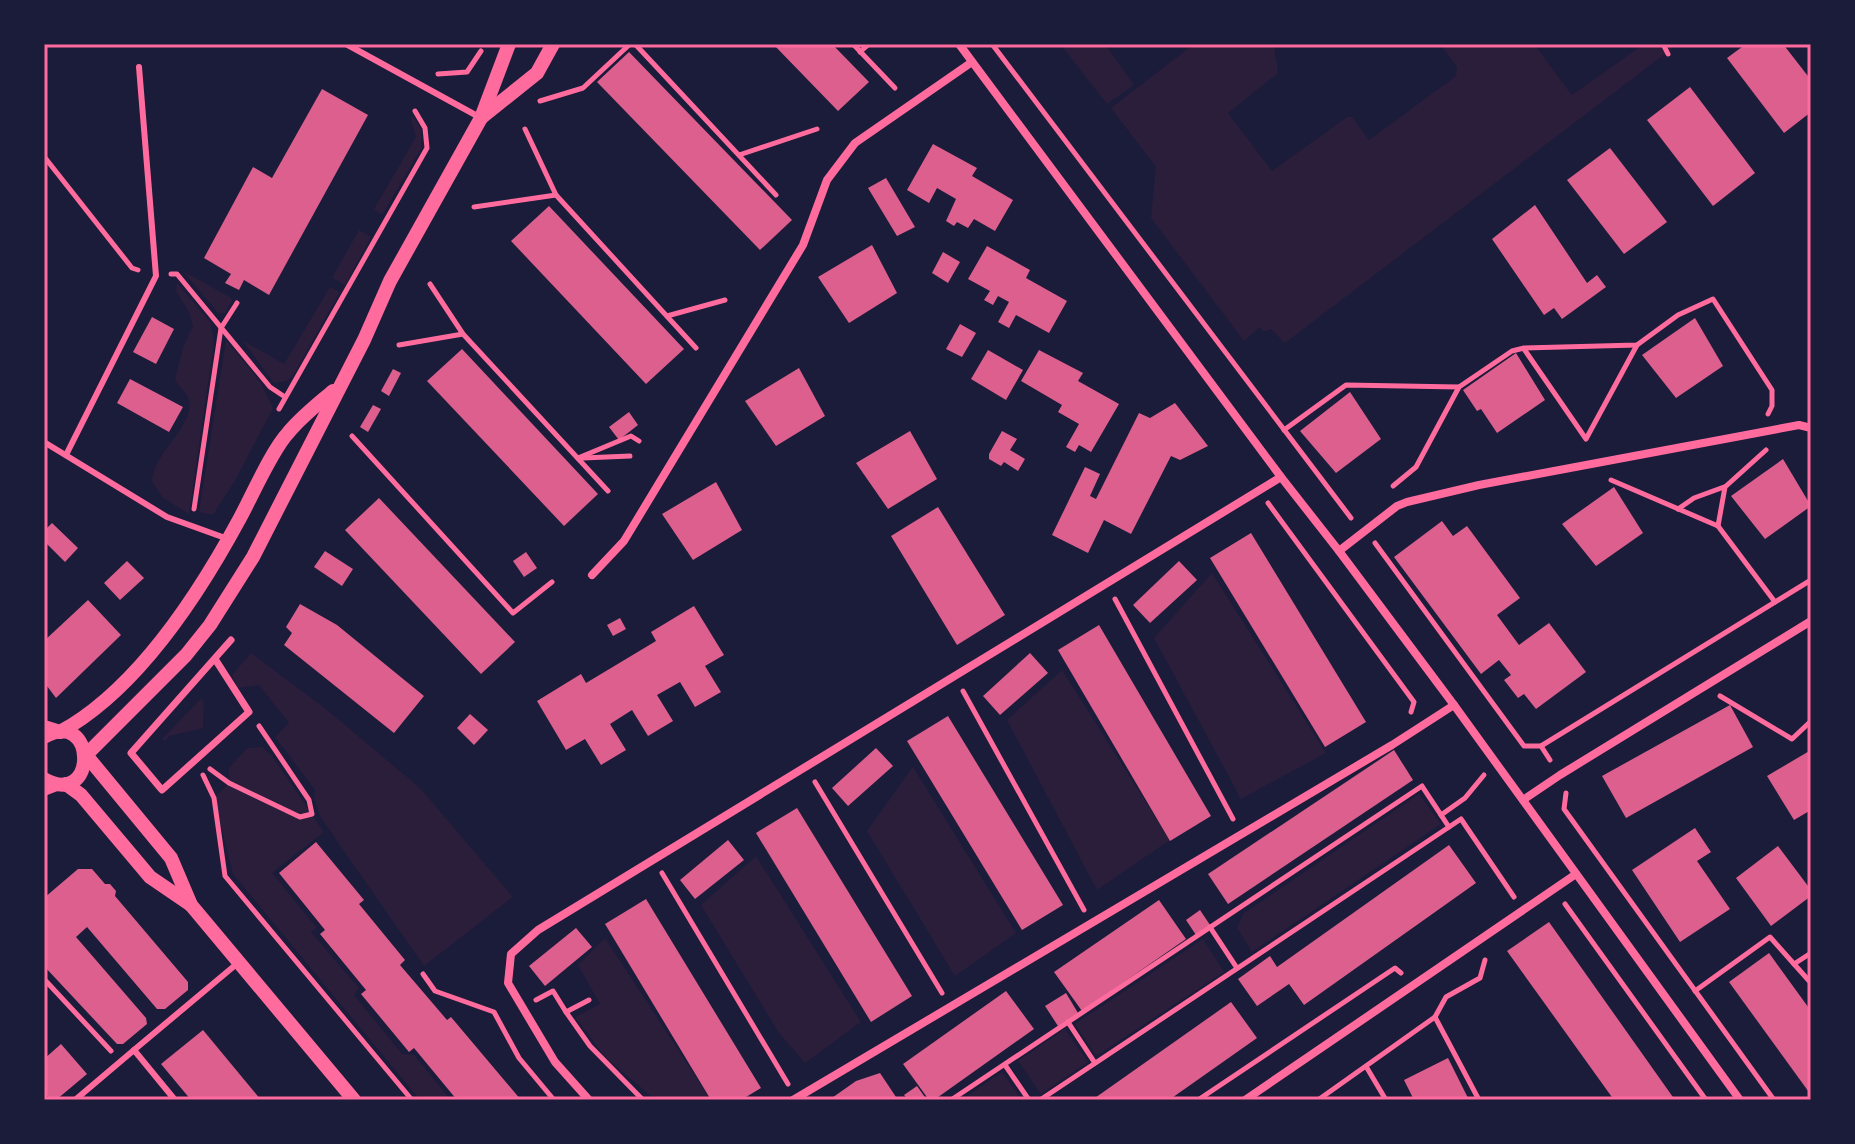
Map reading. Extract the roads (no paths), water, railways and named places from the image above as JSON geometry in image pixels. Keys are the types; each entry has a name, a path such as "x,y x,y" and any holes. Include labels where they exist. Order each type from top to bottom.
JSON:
{"street":[{"path":"44,792 73,781 84,769 86,755 186,655 210,625 253,557 364,340 390,281 481,118 509,44"},
{"path":"481,118 537,73 553,44"},
{"path":"959,44 1454,705 1740,1100"},
{"path":"592,575 624,541 803,245 827,180 855,143 972,62"},
{"path":"44,737 80,721 126,679 163,638 229,539 286,434 339,385"},
{"path":"1339,551 1397,506 1407,502 1479,485 1799,425 1811,428"},
{"path":"589,1100 555,1062 508,983 511,954 538,930 1281,477"},
{"path":"1523,800 1811,621"},
{"path":"215,659 249,712 162,790 131,753 231,640"},
{"path":"793,1100 1392,745 1454,705"},
{"path":"44,727 67,733 80,741 86,755 171,858 191,905"},
{"path":"44,779 66,784 81,795 150,877 191,905 354,1100"},
{"path":"1245,1100 1576,874"}],"lane":[{"path":"346,44 481,118"},
{"path":"66,455 156,276 139,67"},
{"path":"44,442 167,517 229,539"},
{"path":"75,1100 239,962"},
{"path":"134,1050 175,1100"}]}
